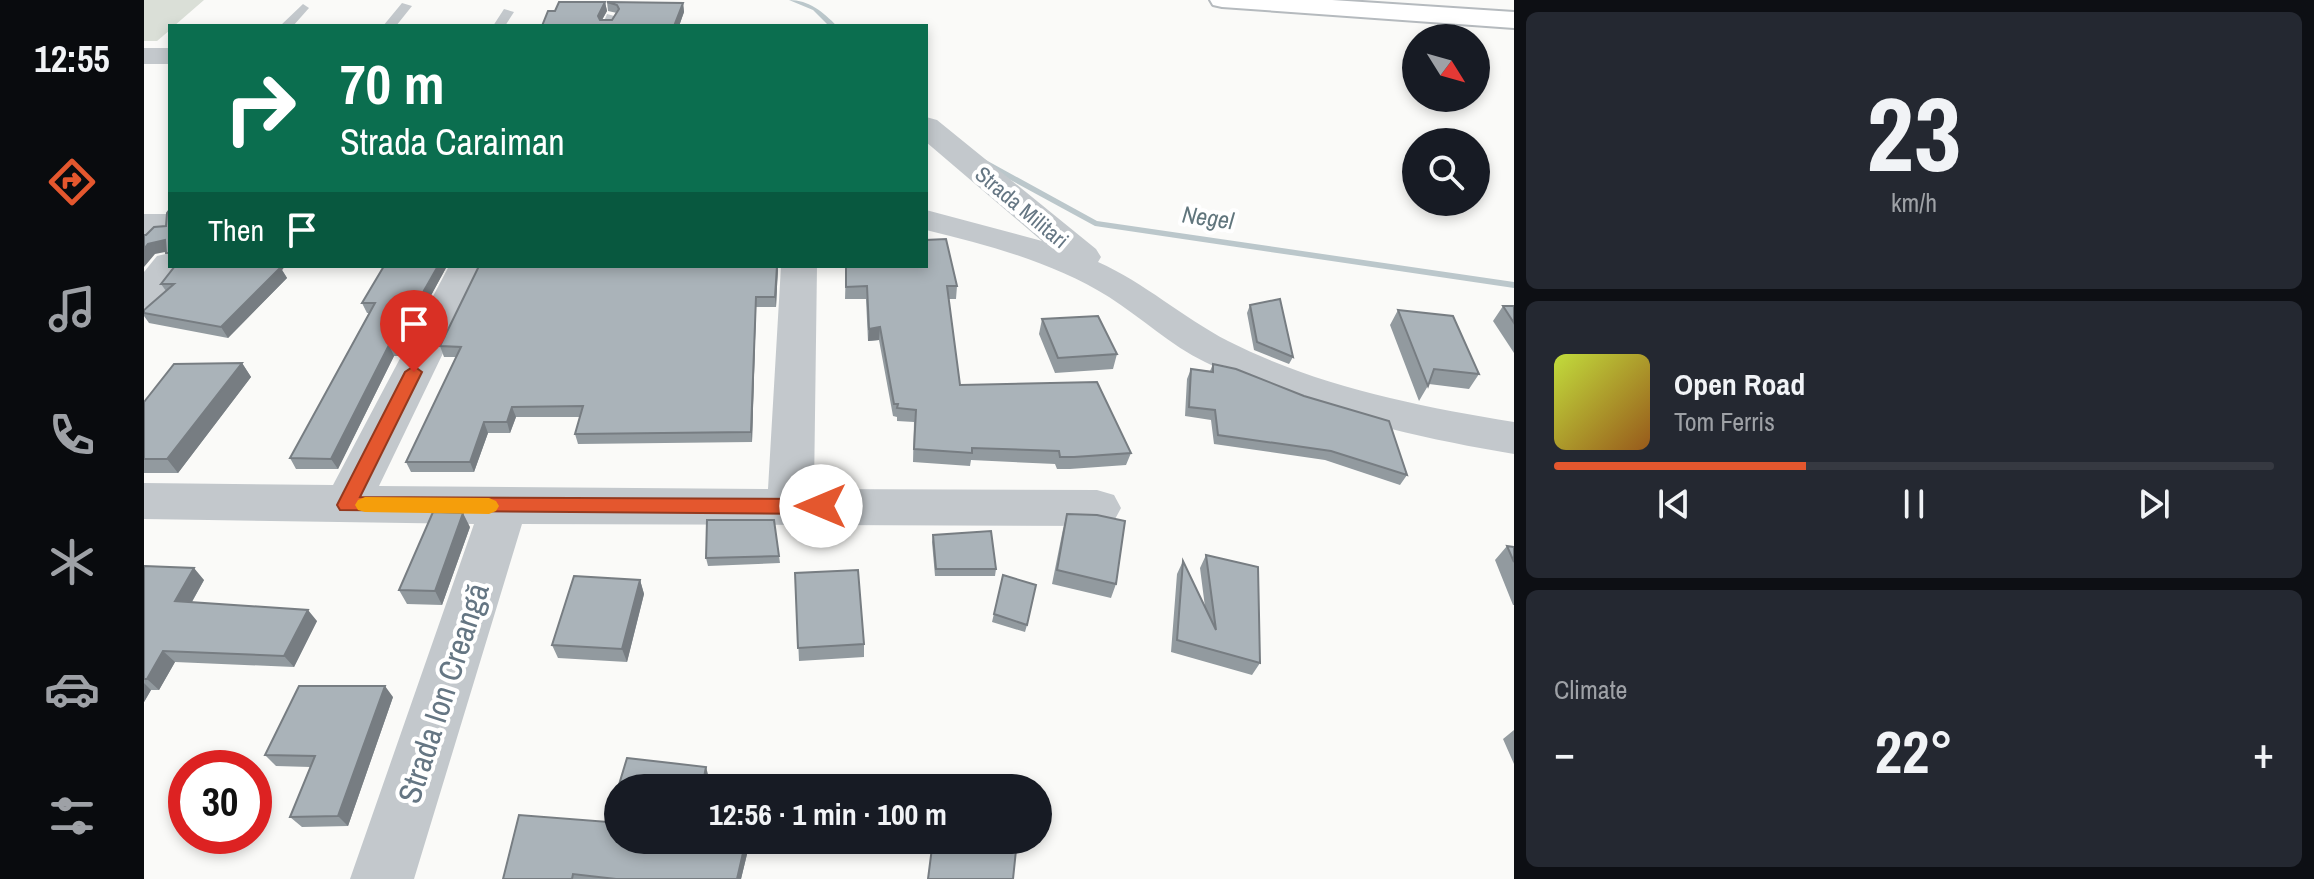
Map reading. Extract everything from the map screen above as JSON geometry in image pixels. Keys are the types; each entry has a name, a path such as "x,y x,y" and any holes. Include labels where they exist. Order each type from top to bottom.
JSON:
{"main road":[{"path":"1222,0 1514,20"}],"street":[{"path":"144,56 168,56"},
{"name":"Strada Militari","path":"928,128 1118,287"},
{"path":"928,220 1049,256 1118,287 1216,351 1327,397 1435,426 1514,438"},
{"path":"144,224 168,224"},
{"path":"144,296 168,266"},
{"path":"346,505 466,268"},
{"path":"790,506 799,268"},
{"path":"144,501 346,505 1097,508"},
{"name":"Strada Ion Creangă","path":"382,879 504,506"}],"lane":[{"path":"391,24 406,6"},
{"path":"288,24 303,8"},
{"path":"500,24 508,12"}],"shaded area":[{"path":"144,0 204,0 176,24 168,24 168,32 157,41 144,41"}],"building":[{"path":"559,2 605,2 598,16 600,20 612,20 619,9 617,5 607,2 683,3 675,24 543,24 548,11 555,11"},
{"path":"167,213 168,253 165,240 148,244 144,249 144,235 154,227 166,226"},
{"path":"946,239 957,286 947,286 960,385 1097,382 1131,453 1060,457 1059,451 972,448 972,453 914,449 916,410 897,408 898,404 894,404 880,327 869,329 867,286 846,287 846,268 928,268 928,240"},
{"path":"173,268 280,268 221,327 144,313 174,284 161,284"},
{"path":"383,268 437,268 393,345 389,345 331,459 290,458 375,303 362,303"},
{"path":"478,268 777,268 775,297 756,297 751,432 575,434 583,406 512,407 507,422 484,422 470,462 406,462 461,347 440,346"},
{"path":"1280,299 1293,357 1257,342 1250,305"},
{"path":"1503,306 1514,306 1514,323"},
{"path":"1398,310 1453,316 1479,374 1434,369 1428,386"},
{"path":"1098,316 1117,354 1058,358 1042,319"},
{"path":"242,363 167,459 144,459 144,402 174,364"},
{"path":"1213,364 1236,369 1304,396 1389,421 1407,475 1331,451 1218,435 1215,410 1189,407 1191,369 1213,372"},
{"path":"433,512 463,513 435,591 399,590"},
{"path":"1067,514 1097,515 1125,521 1116,584 1057,570"},
{"path":"707,520 774,520 779,556 706,558"},
{"path":"991,531 996,569 936,569 933,535"},
{"path":"1507,546 1514,547 1514,562"},
{"path":"1206,555 1258,567 1260,663 1177,640 1183,561 1216,630"},
{"path":"144,566 194,568 175,601 308,610 284,656 163,651 147,679 144,679"},
{"path":"858,570 864,644 798,648 795,573"},
{"path":"1003,575 1036,585 1027,625 994,614"},
{"path":"574,576 640,580 622,649 552,645"},
{"path":"299,686 385,686 338,816 290,817 315,756 272,755 272,750 267,750"},
{"path":"627,758 706,767 705,774 622,774"},
{"path":"519,815 604,822 604,854 743,854 737,879 616,879 573,874 572,879 503,879"},
{"path":"931,854 1016,854 1013,879 928,879"}],"waterway":[{"name":"Negel","path":"792,0 815,9 831,24"},
{"name":"Negel","path":"984,162 1095,223 1514,285"}],"slow traffic":[{"path":"365,505 489,506"}],"route":[{"path":"414,372 346,505 821,506"}]}
